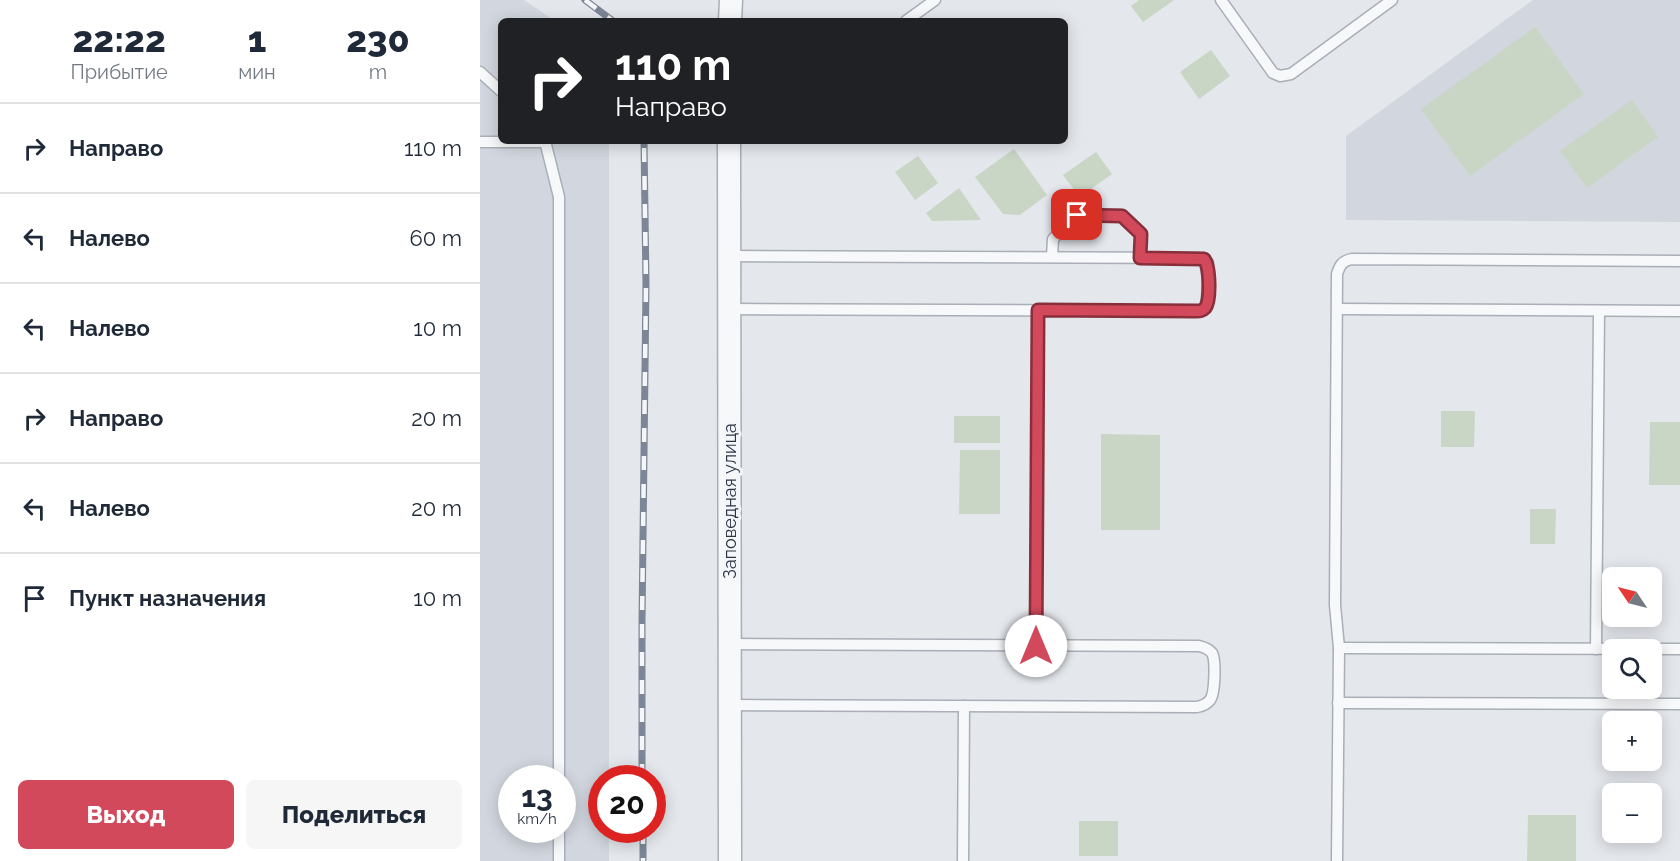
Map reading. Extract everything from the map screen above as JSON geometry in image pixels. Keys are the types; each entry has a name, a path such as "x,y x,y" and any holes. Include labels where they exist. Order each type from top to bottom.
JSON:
{"street":[{"path":"730,18 731,0"},
{"name":"Заповедная улица","path":"730,861 729,256 733,144"}],"lane":[{"path":"910,18 935,0"},
{"path":"1221,0 1273,73 1280,76 1290,74 1392,0"},
{"path":"480,72 498,88"},
{"path":"480,142 498,142"},
{"path":"546,144 559,197 559,765"},
{"path":"1052,257 1053,239 1077,215 1111,215 1122,216 1141,234 1140,258"},
{"path":"729,256 1140,258 1204,259 1208,263 1207,306 1196,311 729,309"},
{"path":"1337,861 1339,648 1335,605 1337,274 1340,266 1352,259 1680,261"},
{"path":"1337,309 1680,311"},
{"path":"1036,646 1038,310"},
{"path":"1596,649 1599,310"},
{"path":"730,644 1199,646 1212,653 1214,661 1214,690 1210,700 1197,707 730,705"},
{"path":"1339,648 1680,650"},
{"path":"1338,703 1680,704"},
{"path":"963,861 964,705"},
{"path":"559,843 559,861"}],"shaded area":[{"path":"480,0 524,0 551,18 498,18 498,144 609,144 609,765 588,765 588,843 609,843 609,861 480,861"},
{"path":"1533,0 1680,0 1680,222 1346,220 1346,136"}],"green space":[{"path":"1139,0 1174,0 1143,22 1131,6"},
{"path":"1535,27 1584,94 1470,176 1421,109"},
{"path":"1211,50 1230,76 1199,99 1180,72"},
{"path":"1632,100 1658,137 1587,188 1560,151"},
{"path":"1014,149 1047,195 1020,215 1003,214 975,177"},
{"path":"1096,152 1112,174 1080,197 1063,175"},
{"path":"918,156 938,183 915,200 895,172"},
{"path":"959,188 981,220 932,221 926,213"},
{"path":"1441,411 1475,411 1474,447 1441,447"},
{"path":"954,416 1000,416 1000,443 954,443"},
{"path":"1650,422 1680,422 1680,485 1649,485"},
{"path":"1101,434 1160,435 1160,530 1101,530"},
{"path":"960,450 1000,450 1000,514 959,514"},
{"path":"1530,509 1556,509 1555,544 1530,544"},
{"path":"1528,815 1576,815 1576,861 1527,861"},
{"path":"1079,821 1118,821 1118,856 1079,856"}],"railway":[{"path":"585,0 609,18"},
{"path":"642,765 646,285 644,144"},
{"path":"643,843 643,861"}],"route":[{"path":"1036,646 1038,310 1196,311 1207,306 1208,298 1208,263 1204,259 1140,258 1141,234 1122,216 1077,215"}]}
